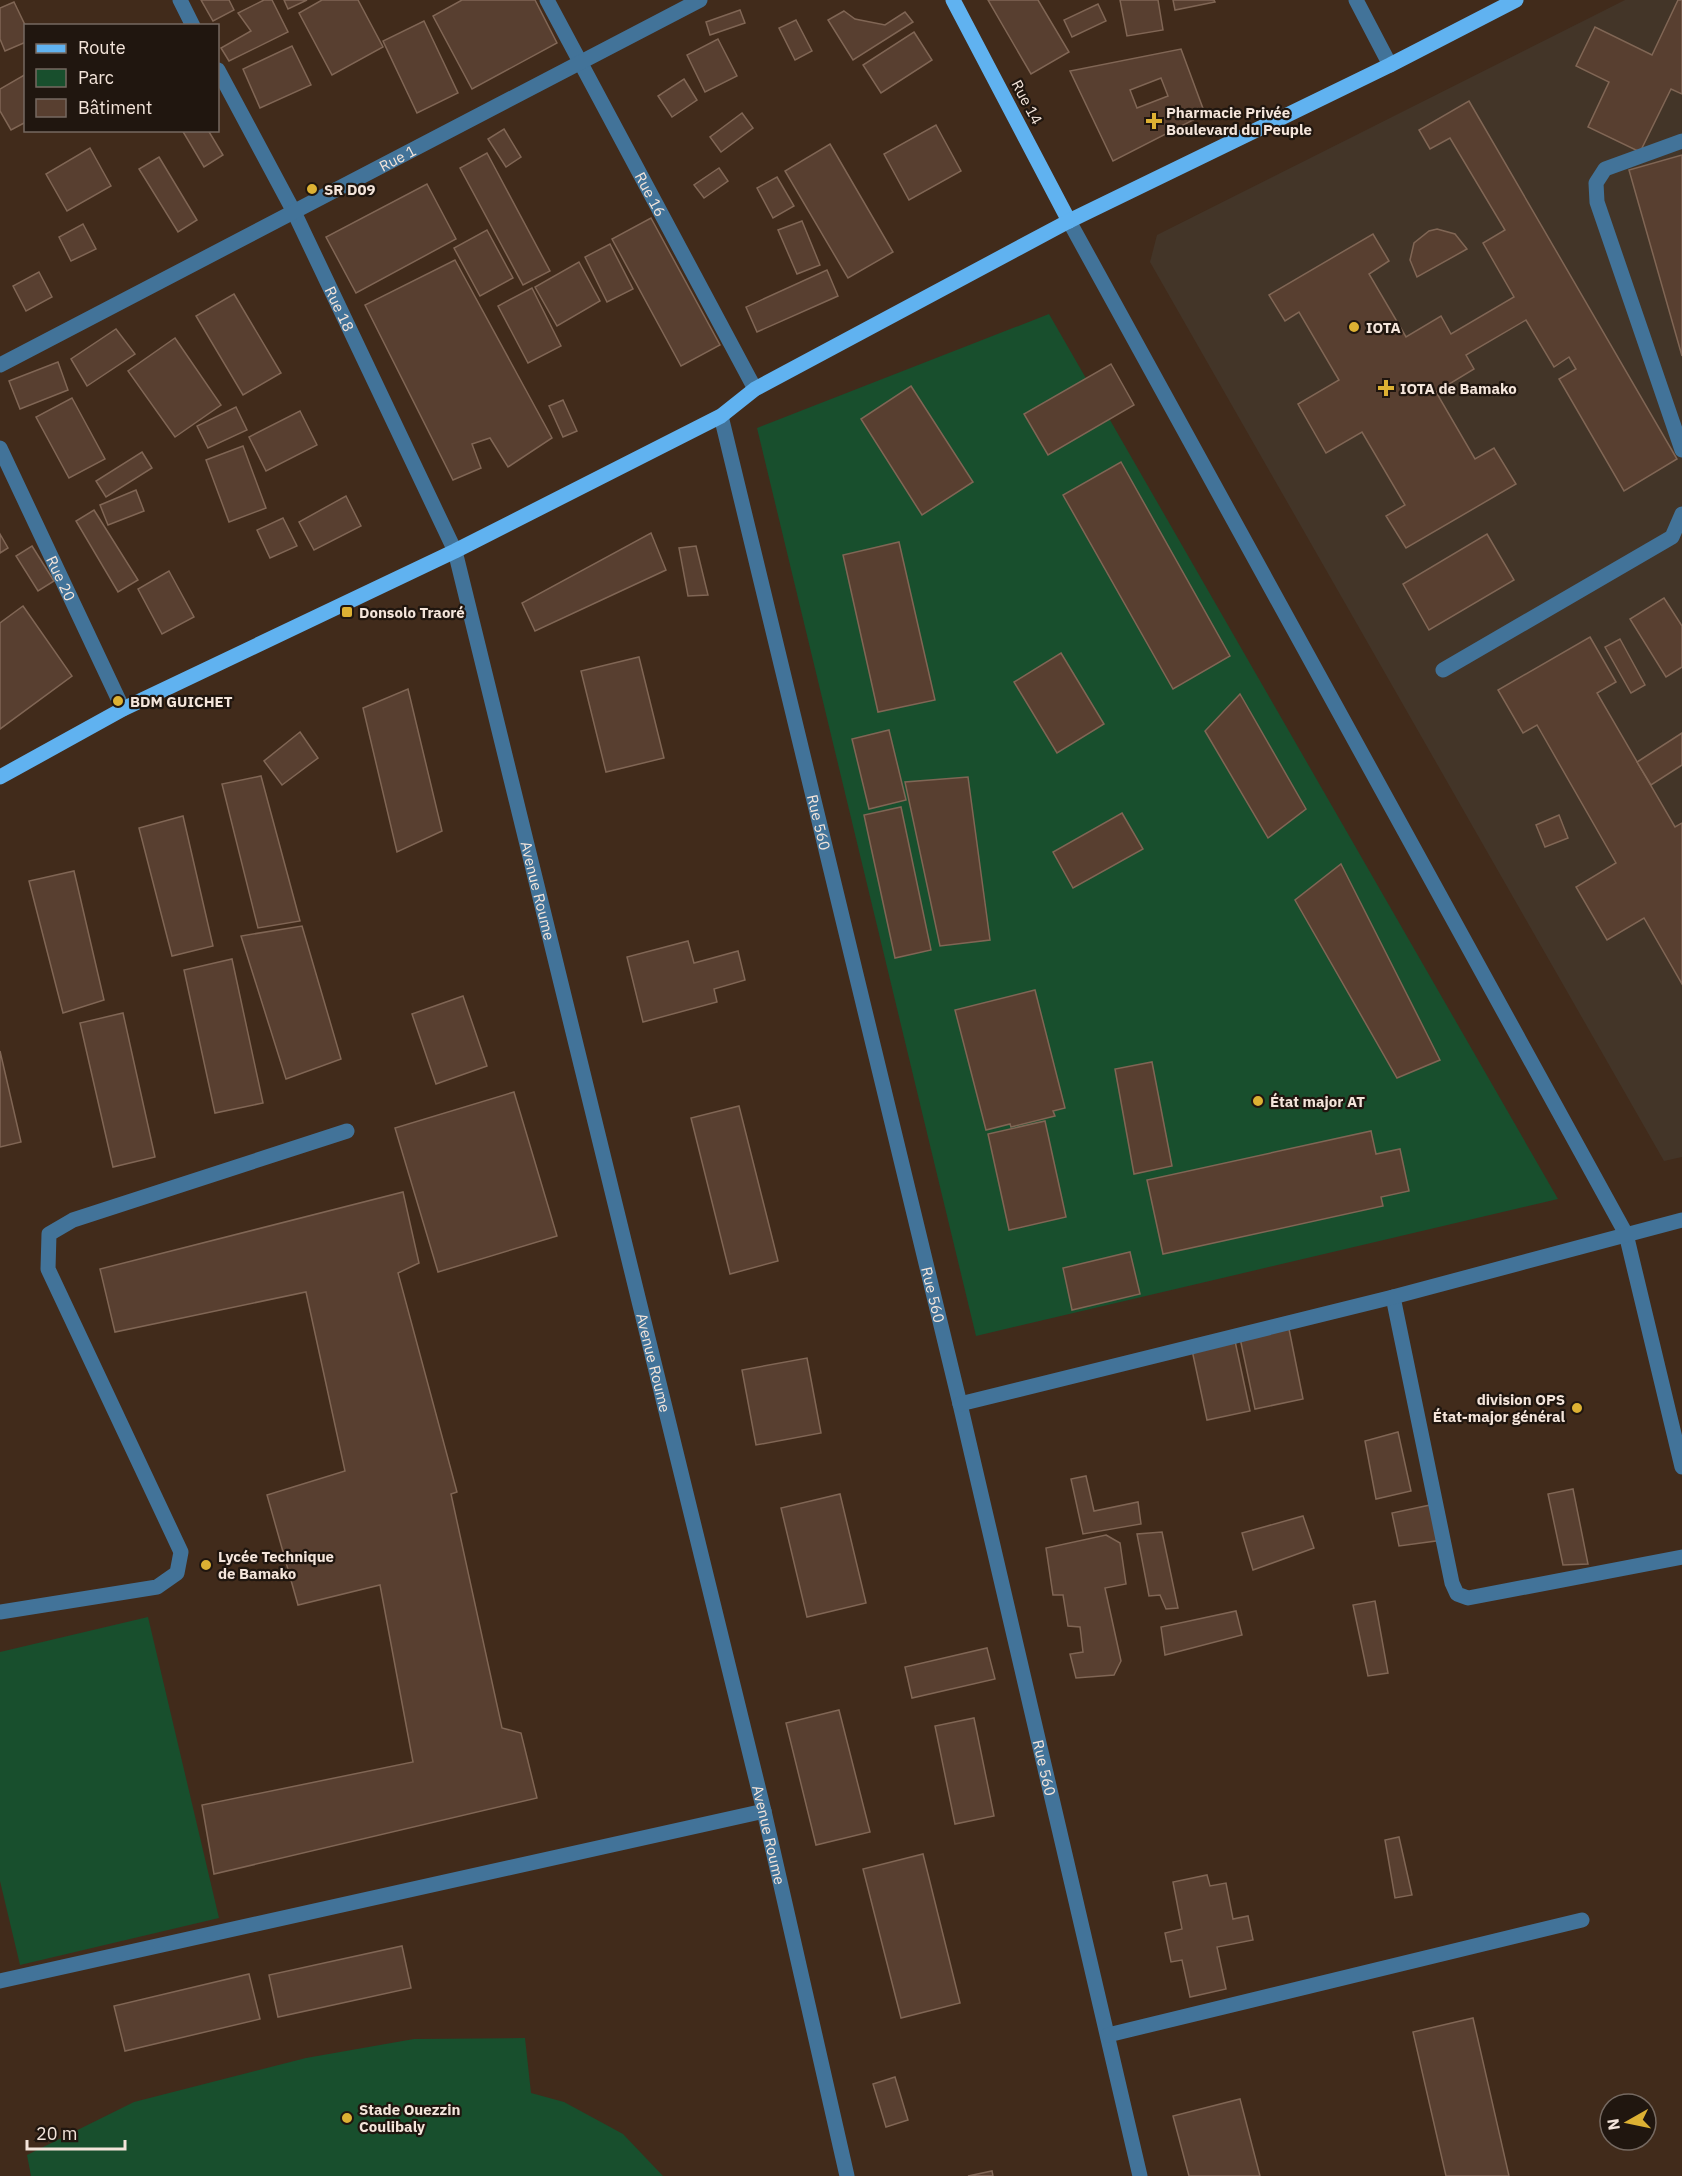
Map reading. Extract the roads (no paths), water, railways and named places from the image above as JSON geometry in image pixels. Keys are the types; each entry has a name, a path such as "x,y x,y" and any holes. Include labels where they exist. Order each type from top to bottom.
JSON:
{"main road":[{"name":"Rue 14","path":"953,0 1069,221"},
{"path":"0,777 123,709 455,551 721,416 755,389 1069,221 1390,65 1516,0"}],"street":[{"path":"180,0 193,24"},
{"name":"Rue 16","path":"547,0 755,389"},
{"name":"Rue 1","path":"0,365 700,0"},
{"path":"1356,0 1390,65"},
{"name":"Rue 18","path":"219,72 294,212 455,551"},
{"path":"1682,141 1605,169 1596,183 1597,202 1682,450"},
{"path":"1069,221 1626,1234 1682,1467"},
{"name":"Rue 560","path":"721,416 960,1404 1140,2176"},
{"name":"Rue 20","path":"0,448 123,709"},
{"path":"1443,670 1672,537 1682,514"},
{"name":"Avenue Roume","path":"455,551 764,1811 847,2176"},
{"path":"0,1612 158,1587 177,1573 181,1552 48,1269 49,1234 73,1220 346,1131"},
{"path":"960,1404 1393,1297 1682,1220"},
{"path":"1393,1297 1452,1583 1457,1594 1468,1598 1682,1557"},
{"path":"0,1981 764,1811"},
{"path":"1108,2035 1582,1920"}],"place":[{"name":"Pharmacie Privée Boulevard du Peuple","path":"1154,121"},
{"name":"SR D09","path":"312,189"},
{"name":"IOTA","path":"1354,327"},
{"name":"IOTA de Bamako","path":"1386,388"},
{"name":"Donsolo Traoré","path":"347,612"},
{"name":"BDM GUICHET","path":"118,701"},
{"name":"État major AT","path":"1258,1101"},
{"name":"division OPS État-major général","path":"1577,1408"},
{"name":"Lycée Technique de Bamako","path":"206,1565"},
{"name":"Stade Ouezzin Coulibaly","path":"347,2118"}]}
